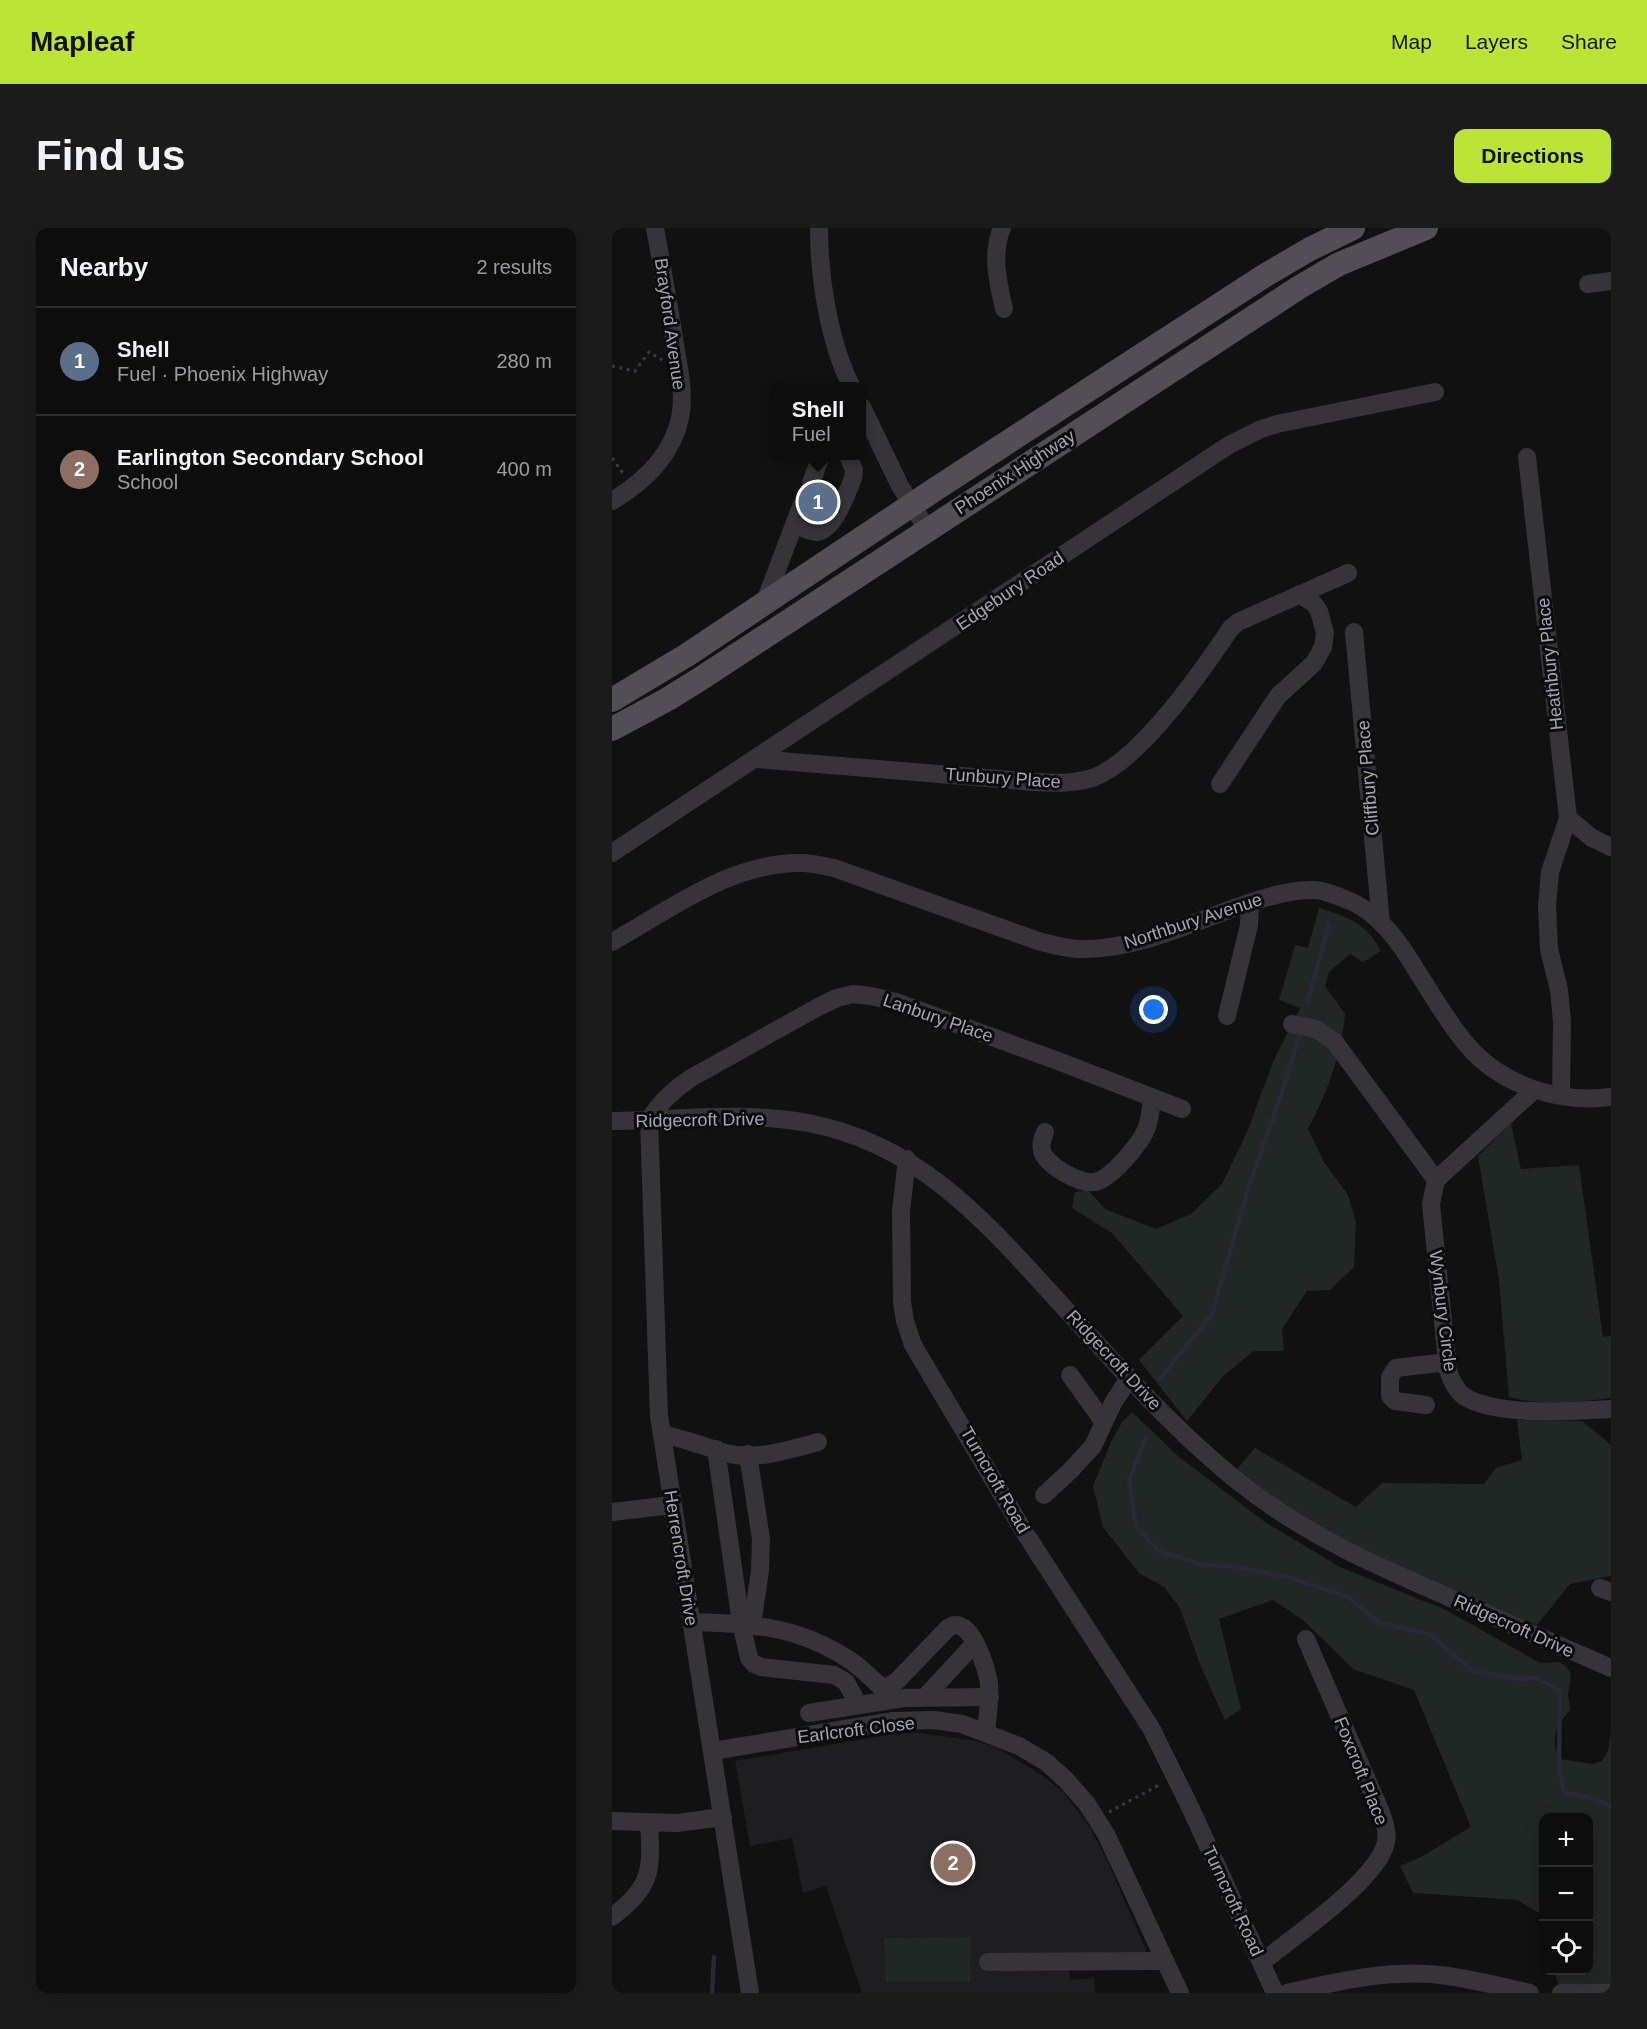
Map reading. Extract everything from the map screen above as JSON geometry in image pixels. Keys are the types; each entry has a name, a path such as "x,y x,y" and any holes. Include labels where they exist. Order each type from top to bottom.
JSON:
{"main road":[{"name":"Phoenix Highway","path":"612,700 679,661 912,505 1264,276 1310,249 1353,228"},
{"name":"Phoenix Highway","path":"612,729 692,684 1298,288 1339,264 1426,228"}],"street":[{"name":"Brayford Avenue","path":"612,501 658,464 672,440 680,417 680,379 677,354 655,228"},
{"path":"819,228 819,257 827,307 847,382"},
{"path":"1002,228 998,237 996,259 1004,309"},
{"path":"1588,284 1611,281"},
{"name":"Edgebury Road","path":"612,853 1229,445 1277,424 1435,392"},
{"path":"866,417 900,486 927,529"},
{"name":"Heathbury Place","path":"1527,457 1568,818"},
{"path":"811,483 820,460"},
{"path":"764,604 797,516 805,530 816,532 825,529 832,521 853,478 854,471 850,460"},
{"path":"787,545 804,577"},
{"name":"Tunbury Place","path":"757,759 1035,782 1077,782 1096,776 1116,765 1145,738 1177,702 1231,628 1238,622 1348,573"},
{"path":"1220,784 1278,696 1314,663 1323,647 1325,633 1319,611 1314,604 1300,594"},
{"name":"Cliffbury Place","path":"1354,632 1381,923"},
{"path":"1561,1096 1562,1021 1559,990 1549,949 1547,904 1550,872 1568,818 1592,838 1611,847"},
{"name":"Northbury Avenue","path":"613,939 732,875 775,865 803,863 834,868 1038,941 1087,949 1129,944 1276,895 1316,890 1353,902 1381,923 1410,959 1449,1022 1468,1047 1490,1066 1534,1090 1578,1098 1611,1097"},
{"path":"1227,1016 1248,930 1250,903"},
{"name":"Lanbury Place","path":"649,1120 662,1101 674,1089 691,1078 818,1007 837,998 853,994 871,996 933,1014 1182,1109"},
{"path":"1292,1024 1316,1029 1334,1041 1436,1180 1534,1090"},
{"path":"1045,1132 1041,1146 1042,1152 1050,1162 1078,1181 1087,1183 1098,1181 1108,1176 1141,1139 1148,1127 1152,1098"},
{"name":"Ridgecroft Drive","path":"612,1121 752,1117 807,1122 844,1131 907,1159 932,1176 979,1216 1184,1434 1234,1478 1277,1511 1328,1542 1392,1573 1611,1668"},
{"name":"Herrencroft Drive","path":"649,1120 659,1416 750,1993"},
{"name":"Turncroft Road","path":"907,1159 901,1211 902,1302 905,1321 913,1345 1025,1533 1151,1728 1275,1993"},
{"name":"Wynbury Circle","path":"1436,1180 1431,1204 1448,1371 1454,1386 1464,1397 1483,1404 1528,1411 1611,1409"},
{"path":"1426,1404 1395,1401 1390,1396 1390,1377 1393,1371 1401,1367 1447,1362"},
{"path":"1070,1375 1103,1421"},
{"path":"1044,1495 1093,1446 1103,1421 1130,1377"},
{"path":"662,1434 727,1453 780,1452 818,1442"},
{"path":"716,1449 747,1624 749,1658 761,1667 834,1675 846,1682 858,1704"},
{"path":"747,1624 760,1571 761,1539 748,1454"},
{"path":"612,1512 672,1505"},
{"path":"691,1622 747,1624 788,1631 850,1660 884,1695"},
{"path":"884,1695 951,1625 957,1624 962,1626 975,1643 987,1671 990,1697 986,1732"},
{"name":"Foxcroft Place","path":"1262,1962 1327,1911 1371,1870 1382,1854 1386,1841 1386,1829 1373,1793 1306,1639"},
{"path":"925,1697 975,1643"},
{"path":"809,1713 858,1704 884,1695 990,1697"},
{"name":"Earlcroft Close","path":"713,1751 893,1721 934,1720 962,1724 1019,1746 1046,1762 1087,1804 1106,1834 1180,1993"},
{"path":"612,1821 677,1823 723,1817"},
{"path":"612,1917 639,1893 646,1882 651,1851 649,1823"},
{"path":"988,1962 1165,1961"},
{"path":"1287,1993 1335,1982 1411,1974 1448,1976 1530,1993"},
{"path":"1561,1993 1611,1993"}],"path":[{"path":"612,366 635,371 649,352 662,360 677,354"},
{"path":"612,458 633,486"},
{"path":"1096,1819 1175,1776"}],"shaded area":[{"path":"1319,908 1355,922 1369,933 1381,951 1363,962 1350,954 1329,972 1325,986 1345,1014 1341,1044 1332,1073 1308,1129 1324,1162 1348,1195 1356,1222 1354,1267 1330,1290 1307,1291 1282,1329 1284,1351 1254,1351 1224,1375 1187,1421 1139,1360 1183,1316 1112,1233 1072,1208 1075,1192 1088,1190 1105,1209 1156,1229 1191,1214 1222,1184 1247,1132 1273,1062 1300,1008 1279,1000 1295,945 1308,948"},
{"path":"1511,1123 1521,1169 1579,1165 1603,1337 1611,1336 1611,1398 1572,1402 1534,1402 1509,1397 1499,1280 1478,1156"},
{"path":"1132,1412 1178,1456 1265,1522 1340,1567 1446,1610 1540,1663 1559,1662 1566,1666 1571,1674 1568,1695 1570,1710 1561,1721 1556,1733 1555,1745 1560,1759 1592,1764 1602,1761 1608,1750 1611,1734 1611,1993 1561,1993 1555,1975 1593,1975 1593,1813 1539,1813 1539,1913 1517,1900 1413,1893 1400,1866 1421,1857 1471,1827 1414,1690 1353,1669 1302,1619 1273,1600 1219,1619 1241,1709 1225,1720 1201,1667 1180,1608 1164,1587 1139,1573 1103,1527 1093,1486 1122,1422"},
{"path":"1517,1420 1582,1421 1611,1445 1611,1576 1570,1584 1537,1625 1388,1564 1300,1519 1236,1470 1255,1448 1356,1507 1382,1483 1484,1484 1496,1468 1522,1460"},
{"path":"913,1732 976,1741 997,1748 1043,1776 1062,1791 1087,1823 1106,1858 1146,1950 1143,1955 1069,1964 1070,1980 1094,1978 1095,1993 862,1993 826,1886 803,1893 792,1838 750,1846 735,1761"},
{"path":"971,1937 970,1982 886,1982 884,1938"}],"waterway":[{"path":"1307,1003 1329,924"},
{"path":"1159,1380 1212,1314 1247,1192 1300,1033"},
{"path":"1146,1437 1129,1480 1136,1526 1158,1551 1204,1565 1231,1566 1291,1578 1348,1597 1380,1623 1429,1634 1473,1671 1520,1679 1535,1678 1560,1690 1559,1769 1564,1792 1591,1798 1611,1806"},
{"path":"712,1993 714,1957"}],"tunnel":[{"path":"800,509 811,483"}],"place":[{"name":"Shell","path":"818,502"},
{"name":"Earlington Secondary School","path":"953,1863"}]}
